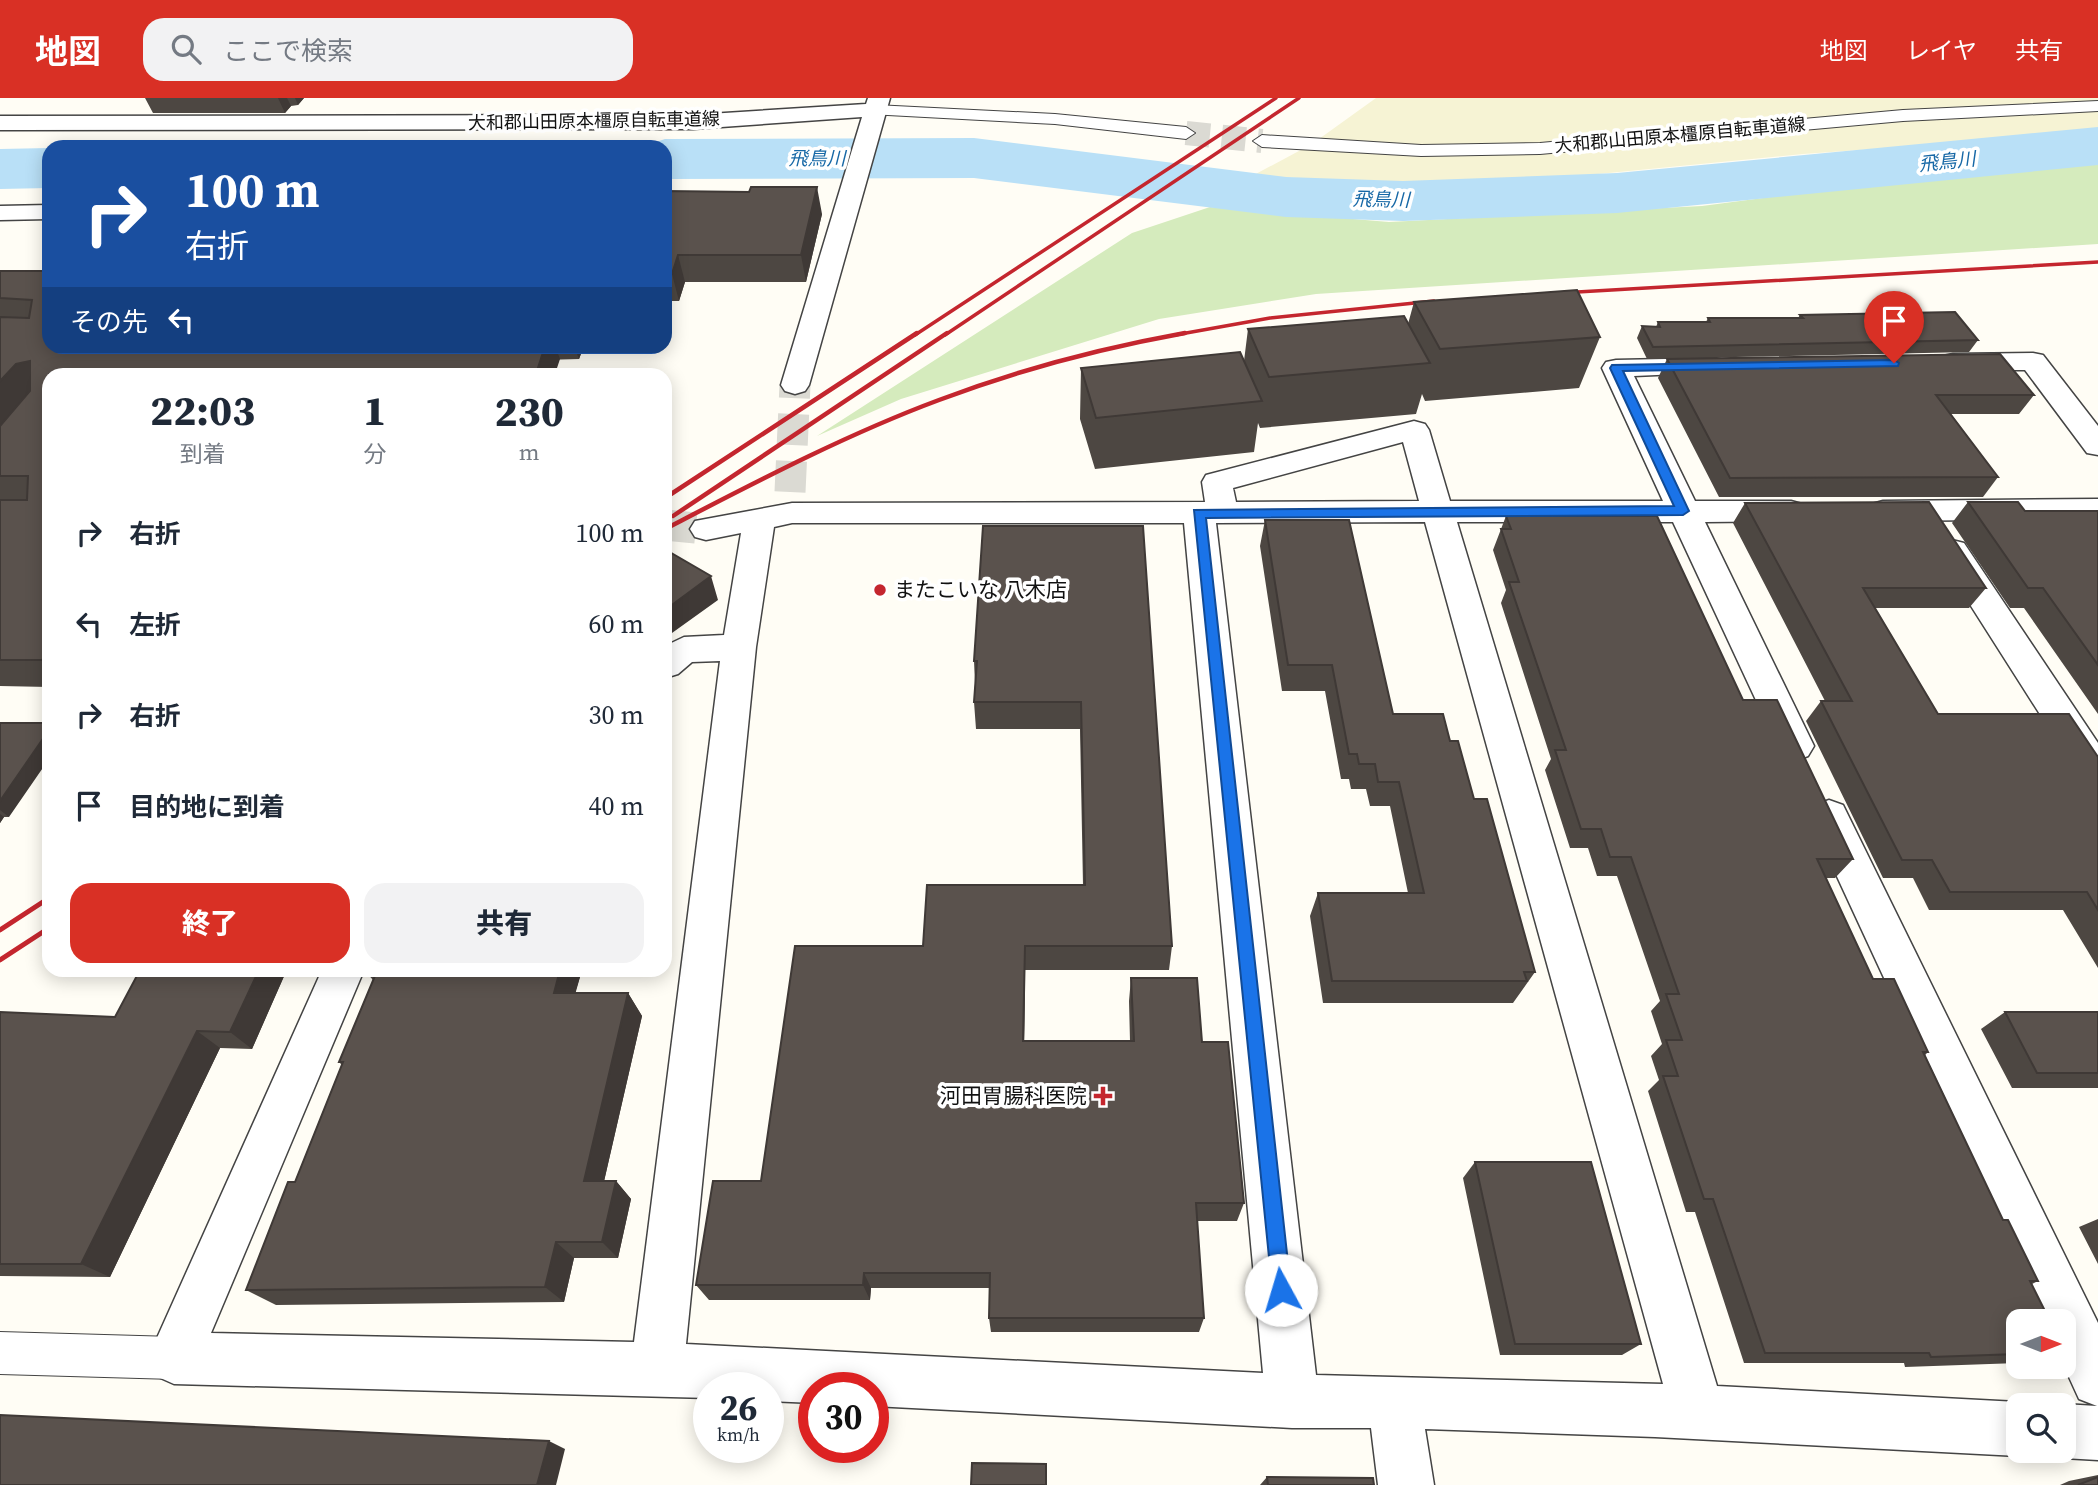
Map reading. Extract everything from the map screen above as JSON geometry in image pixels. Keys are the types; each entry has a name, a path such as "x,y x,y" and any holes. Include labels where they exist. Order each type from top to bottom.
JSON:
{"street":[{"path":"0,102 85,102 66,122"},
{"path":"795,385 842,201 874,110"},
{"name":"大和郡山田原本橿原自転車道線","path":"0,123 270,125 692,122 874,110"},
{"path":"0,213 42,212"},
{"path":"1922,363 2033,361 2098,446"},
{"path":"1741,366 1616,368 2098,1380"},
{"path":"1292,1401 1210,513 1217,482 1414,430 1698,1412"},
{"path":"706,529 780,509 1210,513 1818,511"},
{"path":"657,1369 739,647 780,509"},
{"path":"1858,511 2098,509"},
{"path":"1926,512 2098,774"},
{"path":"672,659 684,650 739,647"},
{"path":"340,977 174,1358 657,1369 1292,1401 1394,1401 1698,1412 2006,1428"},
{"path":"1394,1401 1406,1485"},
{"path":"2076,1432 2098,1433"}],"lane":[{"name":"大和郡山田原本橿原自転車道線","path":"1262,141 1360,150 1578,146 1870,118 2035,107 2098,106"},
{"name":"大和郡山田原本橿原自転車道線","path":"874,110 1055,119 1186,133"},
{"path":"0,1353 174,1358"}],"shaded area":[{"path":"1376,98 2098,98 2098,133 1803,154 1475,186 1252,176 1312,144"}],"green space":[{"path":"2098,160 2098,244 1316,294 1159,319 901,399 817,436 1132,233 1210,207 1389,222 1702,206 1988,168"}],"building":[{"path":"751,187 817,187 801,255 678,255 672,274 672,191 749,192"},
{"path":"0,271 42,271 42,354 542,354 538,368 42,368 42,660 0,660 0,500 27,500 28,476 0,476 0,426 30,391 30,361 16,364 0,381 0,317 29,318 32,300 0,298"},
{"path":"1577,290 1600,337 1440,349 1414,302"},
{"path":"1955,312 1978,340 1653,347 1642,326 1660,327 1658,322 1710,322 1708,318 1803,318 1800,315"},
{"path":"1404,316 1430,363 1269,377 1248,329"},
{"path":"1240,352 1262,401 1096,418 1081,368"},
{"path":"2000,354 2034,395 1936,395 1998,477 1730,478 1667,359"},
{"path":"1929,502 1986,588 1863,588 1938,714 2069,714 2098,757 2098,910 2087,892 1950,892 1932,860 1902,860 1821,701 1852,701 1745,503"},
{"path":"1968,502 2018,502 2025,511 2098,511 2098,665 2043,588 2028,588"},
{"path":"1506,516 1657,516 1743,700 1777,700 1853,859 1817,859 1873,979 1894,979 1928,1052 1923,1052 2003,1220 2008,1220 2038,1281 2030,1281 2044,1309 2006,1309 2006,1354 1931,1357 1929,1353 1765,1353 1713,1199 1704,1199 1663,1076 1678,1076 1666,1040 1682,1040 1666,994 1679,994 1631,857 1610,857 1601,829 1581,829 1555,750 1566,750 1509,582 1519,582 1501,529 1511,529"},
{"path":"1265,520 1349,520 1393,714 1443,714 1450,741 1458,741 1474,799 1487,799 1535,972 1524,972 1527,981 1332,981 1318,893 1424,893 1399,782 1378,782 1375,764 1359,764 1357,754 1349,754 1332,665 1288,665"},
{"path":"983,526 1143,526 1172,946 1025,946 1023,1041 1134,1041 1131,978 1197,978 1202,1042 1228,1042 1244,1203 1196,1203 1204,1318 989,1318 990,1273 864,1273 863,1285 696,1285 713,1181 761,1181 795,946 923,946 927,885 1085,885 1081,702 974,702"},
{"path":"672,554 711,576 672,605"},
{"path":"0,723 42,723 42,740 0,801"},
{"path":"136,977 256,977 230,1032 197,1031 81,1264 0,1264 0,1012 115,1017"},
{"path":"374,977 558,977 554,993 628,993 584,1181 616,1181 602,1242 556,1242 545,1287 246,1290 288,1182 295,1182 343,1062 339,1062"},
{"path":"2005,1012 2098,1012 2098,1073 2037,1073"},
{"path":"1475,1162 1591,1162 1641,1344 1515,1344"},
{"path":"0,1415 549,1441 537,1485 0,1485"},
{"path":"972,1463 1046,1464 1046,1485 971,1485"},
{"path":"1267,1477 1373,1478 1374,1485 1268,1485"},
{"path":"2098,1477 2098,1485 2078,1485"}],"waterway":[{"name":"飛鳥川","path":"672,159 974,158 1286,197 1403,201 1617,193 2098,146"},
{"name":"飛鳥川","path":"0,169 42,168"}],"tunnel":[{"path":"1186,133 1262,141"},
{"path":"790,492 795,385"},
{"path":"672,526 706,529"}],"railway":[{"path":"915,335 1276,98"},
{"path":"945,335 1299,98"},
{"path":"1560,293 2098,262"},
{"path":"1178,334 1270,318 1434,301"},
{"path":"672,493 917,333"},
{"path":"673,516 947,333"},
{"path":"1178,334 1185,333"},
{"path":"672,525 834,444 939,400 1060,361 1178,334"},
{"path":"0,930 42,903"},
{"path":"0,960 42,933"}],"place":[{"name":"またこいな 八木店","path":"880,590"},
{"name":"河田胃腸科医院","path":"1103,1096"}],"route":[{"path":"1281,1290 1199,513 1683,511 1616,368 1894,363"}]}
